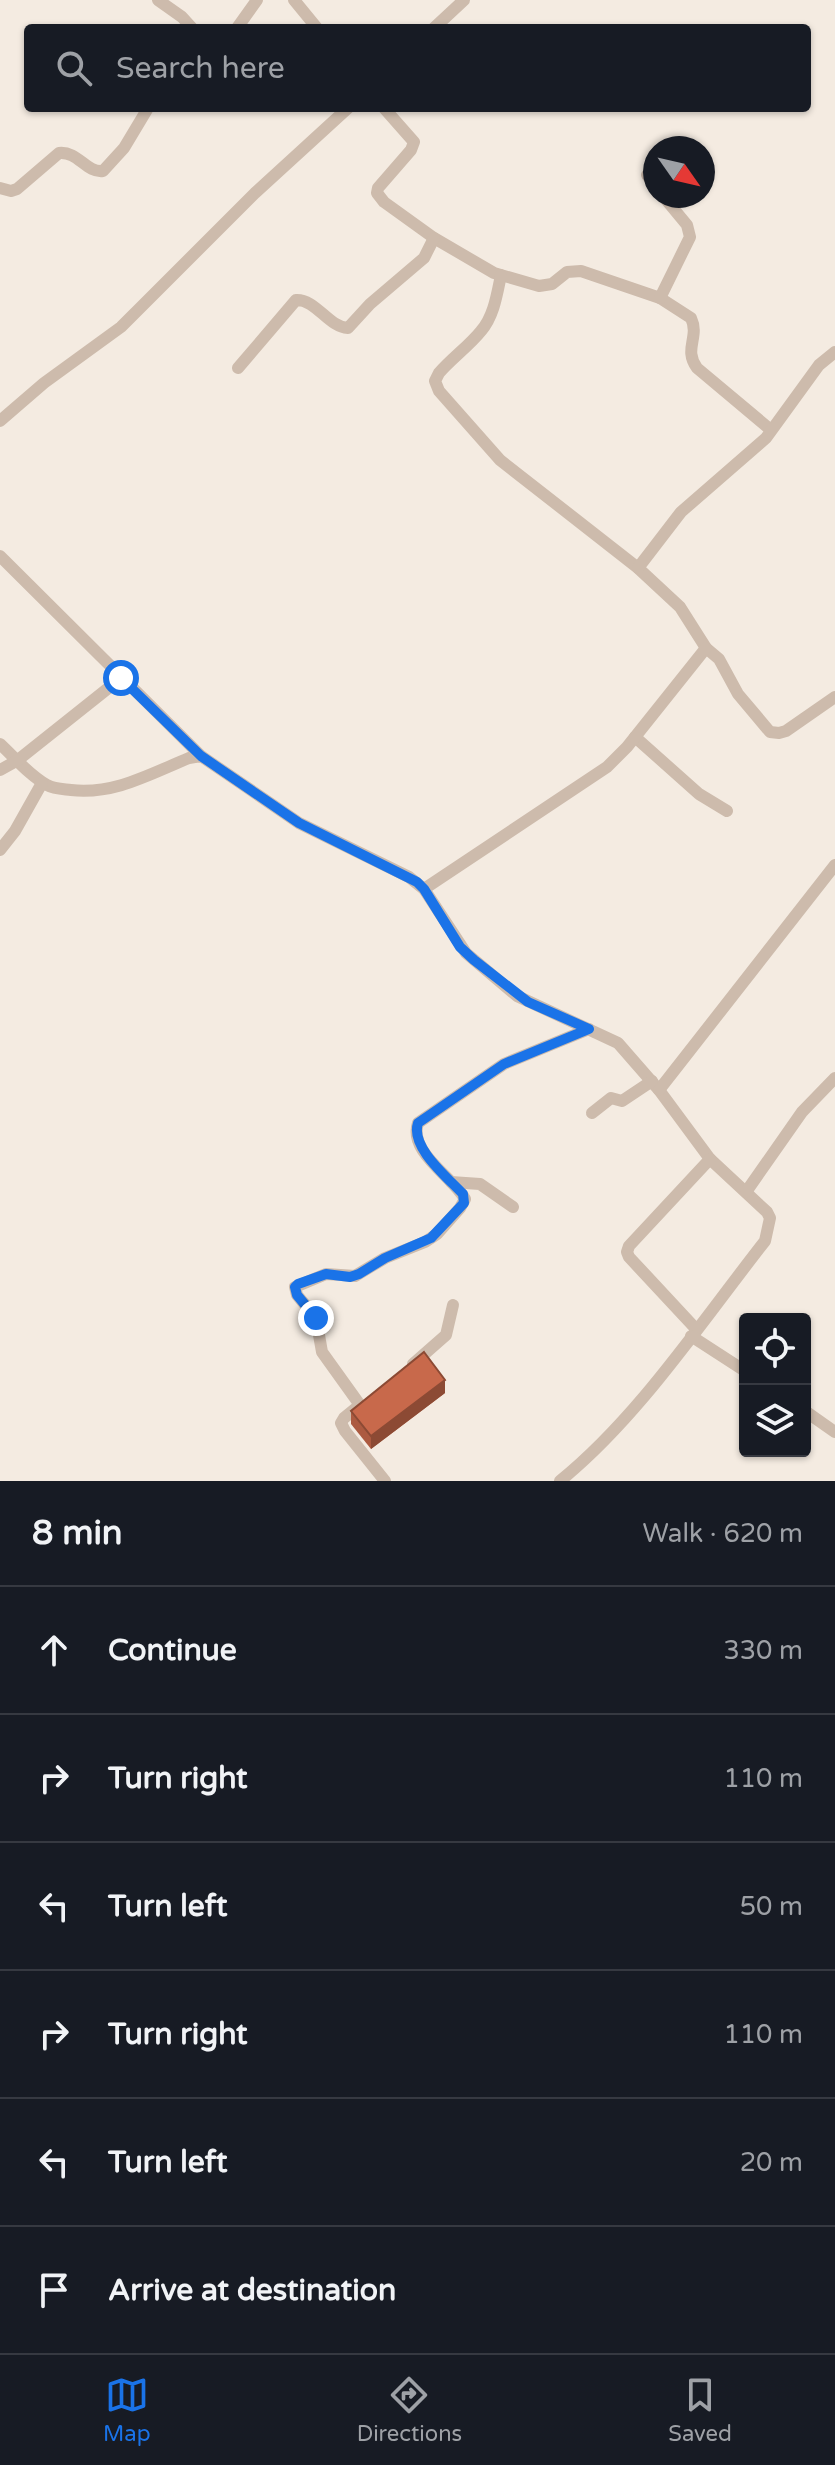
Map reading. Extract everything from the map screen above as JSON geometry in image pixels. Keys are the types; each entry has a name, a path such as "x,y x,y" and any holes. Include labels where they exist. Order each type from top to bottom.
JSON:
{"street":[{"path":"158,0 188,24"},
{"path":"240,24 257,0"},
{"path":"294,0 314,24"},
{"path":"438,24 464,0"},
{"path":"0,188 17,189 59,153 67,152 93,171 103,171 124,148 146,112"},
{"path":"0,421 44,383 121,327 255,193 344,112"},
{"path":"388,112 414,142 377,193 384,202 434,238 501,275 539,286 552,284 567,272 581,271 660,298 694,323 690,352 697,368 771,430"},
{"path":"660,298 690,237 687,225 673,208"},
{"path":"238,368 296,300 305,300 340,327 348,328 370,304 424,258 434,238"},
{"path":"501,275 488,322 439,373 435,381 439,391 500,460 638,568 680,607 706,648 719,659 738,694 770,732 786,731 835,697"},
{"path":"638,568 681,512 756,449 819,365 835,352"},
{"path":"0,556 201,756 299,823 409,877 424,889 460,947 474,960 528,1002 618,1043 655,1085 710,1159 761,1205 770,1218 765,1241 624,1420 560,1481"},
{"path":"424,889 607,767 706,648"},
{"path":"0,770 18,760 121,678"},
{"path":"635,737 699,794 727,811"},
{"path":"0,744 42,783 52,788 104,791 201,756"},
{"path":"0,850 15,831 42,783"},
{"path":"592,1113 608,1099 620,1102 655,1085 835,865"},
{"path":"360,1405 322,1352 316,1318 297,1295 295,1287 326,1274 355,1276 385,1258 431,1238 464,1203 463,1194 422,1150 415,1131 418,1123 504,1064 589,1029"},
{"path":"746,1192 802,1112 835,1078"},
{"path":"710,1159 629,1246 627,1252 694,1332 739,1366"},
{"path":"451,1182 480,1184 513,1207"},
{"path":"406,1370 446,1335 453,1305"},
{"path":"372,1397 341,1423 385,1481"},
{"path":"811,1415 835,1432"}],"building":[{"path":"424,1352 445,1380 371,1436 351,1411"}],"route":[{"path":"121,678 201,756 299,823 417,882 460,947 517,996 589,1029 504,1064 418,1123 415,1131 422,1150 463,1194 464,1203 437,1234 425,1242 385,1258 355,1276 331,1273 298,1284 295,1287 297,1295 316,1318"}]}
